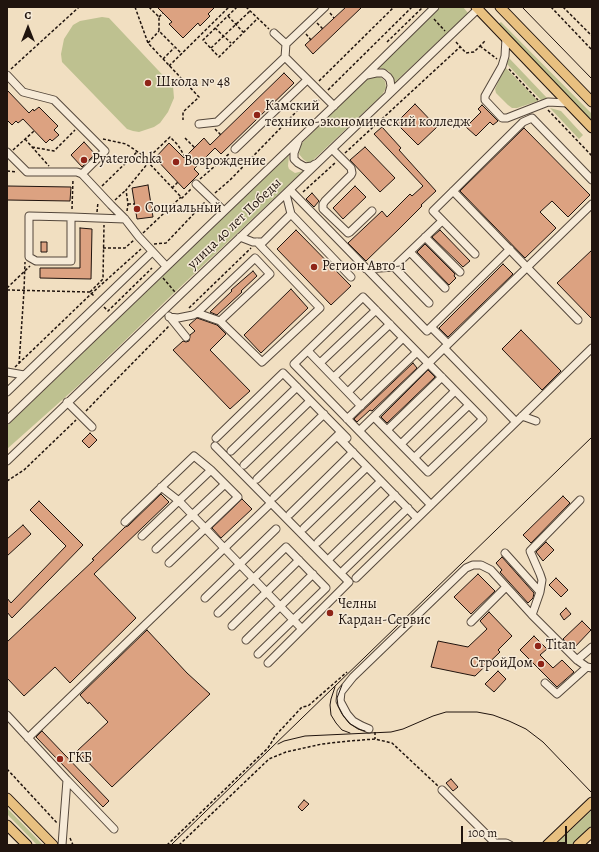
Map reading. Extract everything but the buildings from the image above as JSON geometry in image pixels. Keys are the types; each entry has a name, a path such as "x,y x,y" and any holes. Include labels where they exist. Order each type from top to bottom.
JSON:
{"main road":[{"path":"500,7 592,102"},
{"path":"478,8 592,128"},
{"path":"7,798 53,845"},
{"path":"548,845 582,810 592,802"},
{"path":"7,825 27,845"},
{"path":"578,845 592,832"}],"street":[{"path":"324,7 286,44 286,57 334,106"},
{"name":"улица 40 лет Победы","path":"7,420 435,7"},
{"name":"улица 40 лет Победы","path":"7,461 478,8"},
{"path":"274,33 286,44"},
{"path":"506,38 503,63 485,96 485,100 502,118 507,118 548,102 568,103"},
{"path":"199,124 217,122 286,57"},
{"path":"366,75 383,73 388,77 391,86 389,94"},
{"path":"7,74 23,92 54,100 105,151 79,173"},
{"path":"235,149 307,80"},
{"path":"475,254 433,211 523,122 532,118 592,180"},
{"path":"298,140 294,153 294,159 298,163 305,167 312,166 321,160"},
{"path":"332,149 351,168 352,175 325,201 323,209 348,233 372,210"},
{"path":"8,153 27,172 79,173 98,190 166,266"},
{"path":"196,184 224,211"},
{"path":"453,191 578,320"},
{"path":"288,192 297,198 427,331 510,249"},
{"path":"288,192 291,214 351,276"},
{"path":"344,440 374,416 592,204"},
{"path":"240,237 253,242 263,242 291,214"},
{"path":"72,217 71,261 36,261 29,257 29,216 72,217 125,219"},
{"path":"366,269 394,267 442,221"},
{"path":"425,236 460,272"},
{"path":"197,313 220,321 262,362 320,308 257,242"},
{"path":"7,392 152,252"},
{"path":"410,252 445,288"},
{"path":"173,319 197,313 255,258 270,274 220,321"},
{"path":"394,267 429,303"},
{"path":"374,416 428,472 483,420 363,297 294,364 431,505"},
{"path":"163,310 173,319 186,337"},
{"path":"320,363 376,310"},
{"path":"334,377 390,324"},
{"path":"431,327 446,346 516,422"},
{"path":"348,392 403,338"},
{"path":"356,578 592,348"},
{"path":"308,351 361,406"},
{"path":"348,419 417,352"},
{"path":"7,372 24,375"},
{"path":"216,438 283,373 324,414 353,452 417,518"},
{"path":"387,430 442,377"},
{"path":"231,451 297,387"},
{"path":"401,444 455,391"},
{"path":"244,465 310,400"},
{"path":"68,402 92,427"},
{"path":"414,458 469,405"},
{"path":"257,479 324,414"},
{"path":"522,416 536,420"},
{"path":"28,738 224,549 339,434"},
{"path":"215,446 272,500 349,582 268,664"},
{"path":"290,514 353,452"},
{"path":"125,522 194,456 211,470 238,497 169,562"},
{"path":"304,528 367,467"},
{"path":"142,536 211,470"},
{"path":"318,542 381,481"},
{"path":"156,549 225,484"},
{"path":"161,487 179,501 302,629"},
{"path":"331,557 395,495"},
{"path":"532,615 540,592 542,580 530,551 580,500"},
{"path":"344,570 408,508"},
{"path":"205,598 276,529"},
{"path":"218,613 286,547 313,574 326,588 258,654"},
{"path":"505,553 540,592"},
{"path":"232,626 299,560"},
{"path":"369,728 353,721 347,714 340,701 341,692 353,677 466,568 473,565 481,565 491,570 532,615 577,660 589,668 557,694 545,682"},
{"path":"246,640 313,574"},
{"path":"471,622 506,587"},
{"path":"577,660 592,647"},
{"path":"7,715 114,830"},
{"path":"62,845 67,780"},
{"path":"442,790 494,844 506,843 510,845"}],"path":[{"path":"7,74 80,7"},
{"path":"135,7 148,43 199,97 183,112 183,120"},
{"path":"149,7 159,17 160,31 182,54"},
{"path":"169,66 229,7"},
{"path":"237,7 203,40 219,57 258,18"},
{"path":"246,7 274,33"},
{"path":"314,87 394,7"},
{"path":"387,42 423,7"},
{"path":"551,7 592,50"},
{"path":"563,7 592,36"},
{"path":"211,48 250,11"},
{"path":"159,17 163,13"},
{"path":"228,16 244,32"},
{"path":"434,19 447,33"},
{"path":"215,28 232,44"},
{"path":"148,43 160,31"},
{"path":"456,42 466,53 474,52 486,40"},
{"path":"480,46 503,63"},
{"path":"163,59 175,47"},
{"path":"297,198 460,47"},
{"path":"32,147 54,151 80,125"},
{"path":"8,153 34,131"},
{"path":"90,136 126,144 146,160 181,197"},
{"path":"146,160 170,137 178,145 185,157"},
{"path":"185,138 195,148"},
{"path":"25,139 55,172"},
{"path":"174,149 178,145"},
{"path":"104,248 125,248 181,197 182,198 213,166 235,149"},
{"path":"98,190 137,152"},
{"path":"125,219 128,204 126,190 149,163"},
{"path":"72,217 73,179 79,173"},
{"path":"172,188 178,182"},
{"path":"90,292 103,279 104,248 98,199"},
{"path":"128,204 134,204"},
{"path":"7,481 24,470 81,416 173,319 257,242"},
{"path":"19,364 25,259 29,257"},
{"path":"7,289 36,261"},
{"path":"7,289 24,291 90,292 108,311 152,268"},
{"path":"161,277 175,292"},
{"path":"167,845 268,748 276,735 302,707 308,706 346,672"},
{"path":"179,845 269,759 286,752 322,744 375,739 392,743 442,790"},
{"path":"7,769 70,838 73,845"}],"green space":[{"path":"441,7 463,7 468,13 394,83 389,71 379,68"},
{"path":"102,17 109,18 173,86 174,98 168,112 160,123 154,127 139,132 127,129 62,62 61,54 64,39 73,25 80,21"},
{"path":"501,22 592,114 592,121 497,25"},
{"path":"509,58 547,98 541,100 507,64"},
{"path":"505,67 538,101 517,108 512,108 496,93 495,89"},
{"path":"373,76 380,77 385,81 386,88 382,95 311,162 307,162 303,159 299,154 301,144 368,78"},
{"path":"550,108 561,111 583,135 579,139"},
{"path":"289,155 289,169 295,173 303,171 80,384 7,449 7,426"},
{"path":"7,808 43,845 37,845 7,814"},
{"path":"592,810 592,825 572,845 555,845"}],"tram line":[{"path":"522,7 592,79"},
{"path":"171,845 592,437"},
{"path":"342,685 337,698 338,706 349,723 358,729 365,731"},
{"path":"335,687 330,705 331,715 342,730 350,733"},
{"path":"278,744 305,736 391,732 403,729 446,712 477,712 493,715 526,729 543,742 592,793"}],"place":[{"name":"Школа № 48","path":"148,83"},
{"name":"Камский технико-экономический колледж","path":"257,115"},
{"name":"Pyaterochka","path":"84,160"},
{"name":"Возрождение","path":"176,162"},
{"name":"Социальный","path":"137,209"},
{"name":"Регион Авто-1","path":"314,267"},
{"name":"Челны Кардан-Сервис","path":"330,613"},
{"name":"Titan","path":"538,646"},
{"name":"СтройДом","path":"541,664"},
{"name":"ГКБ","path":"60,759"}]}
